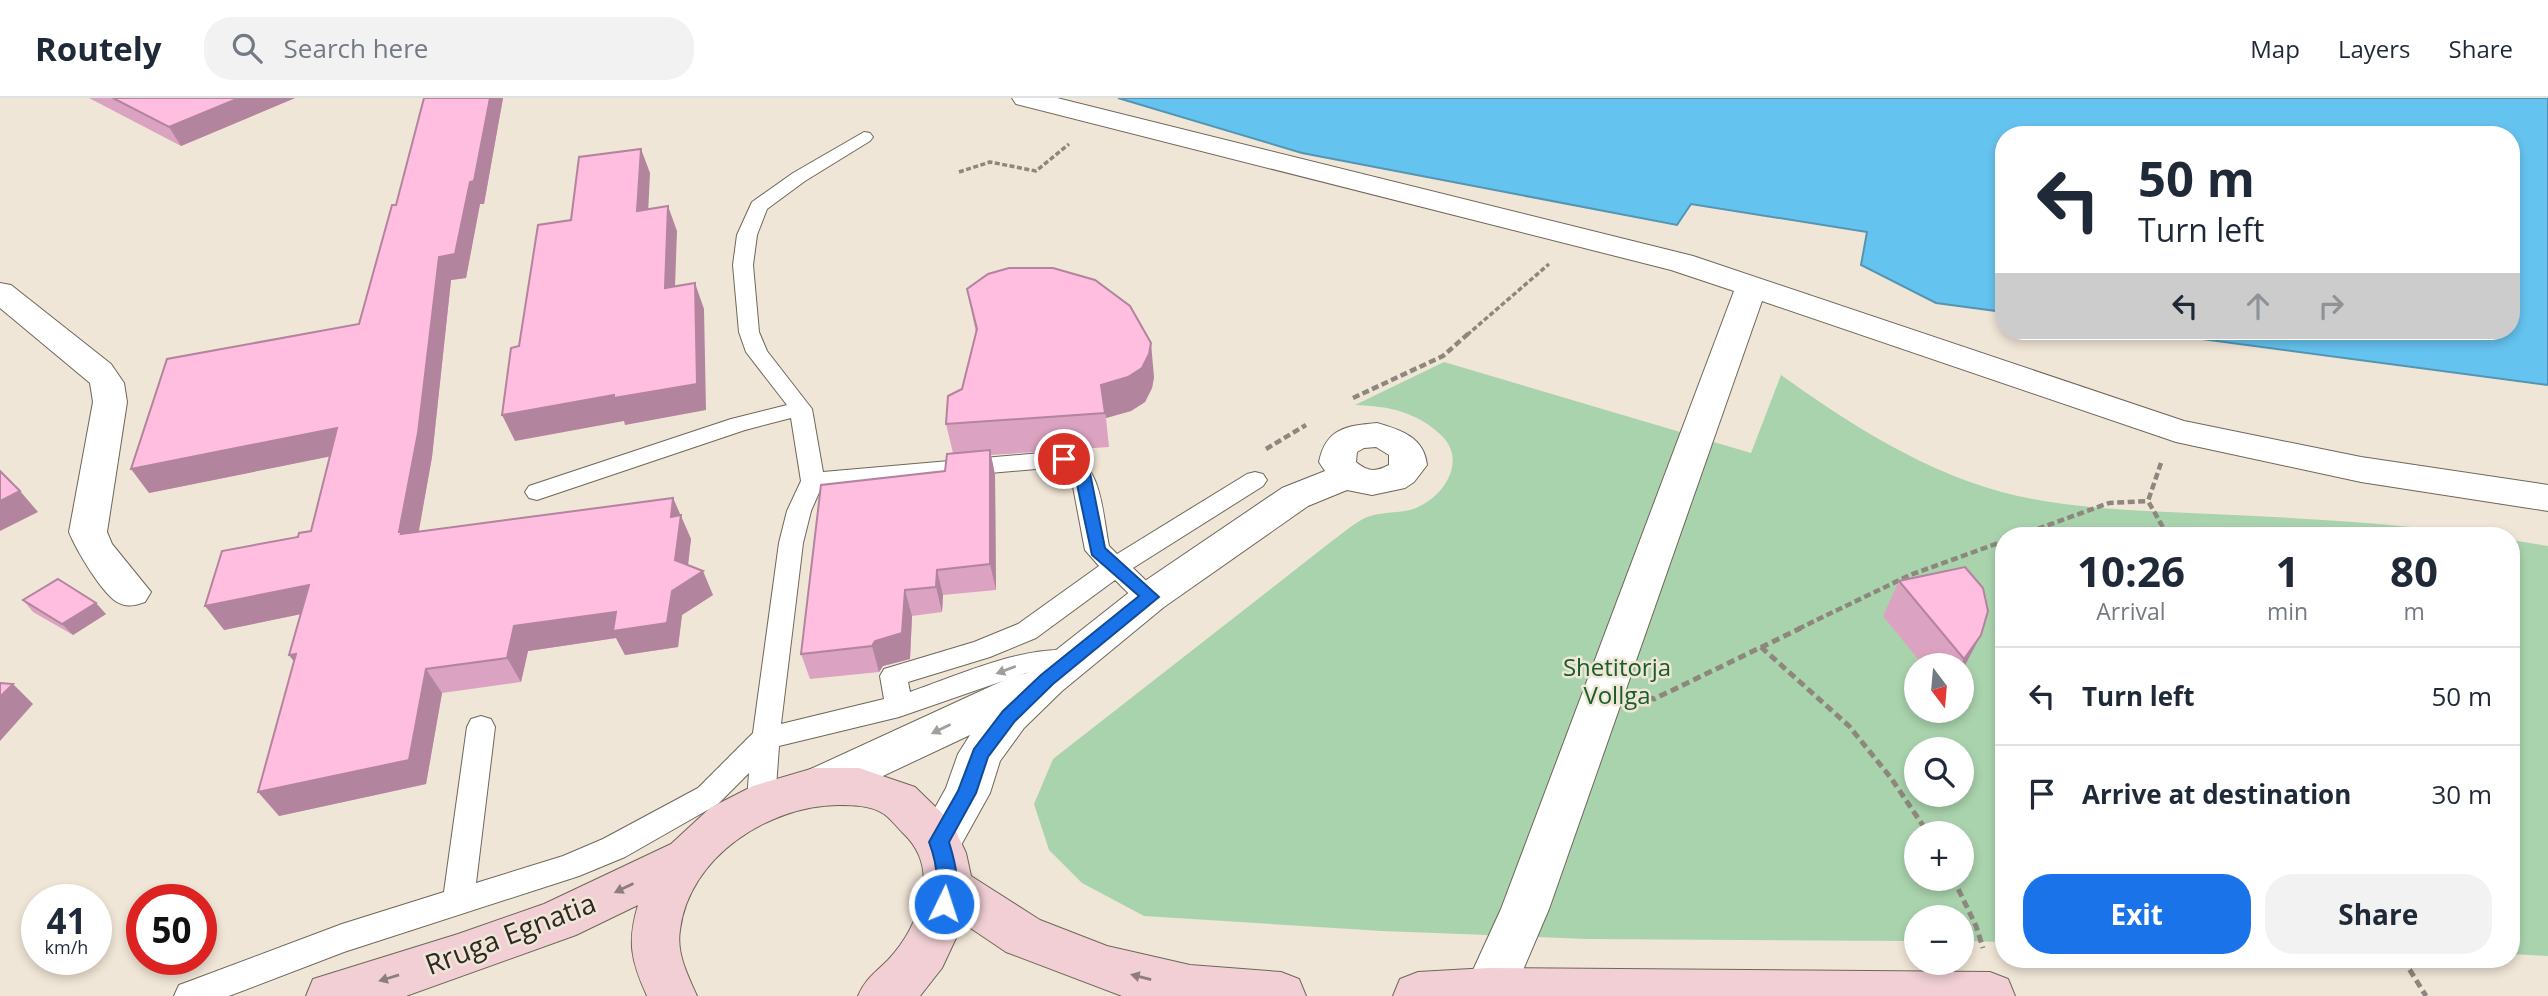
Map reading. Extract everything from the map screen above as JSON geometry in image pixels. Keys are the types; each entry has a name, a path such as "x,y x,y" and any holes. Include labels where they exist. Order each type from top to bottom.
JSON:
{"main road":[{"path":"672,996 658,966 655,930 664,894 685,859 719,826 761,801 789,791 818,786 849,786 878,792 903,803 924,820 943,864 1023,936 1106,969 1190,989 1281,996"},
{"name":"Rruga Egnatia","path":"331,996 458,957 559,920 685,859"},
{"path":"883,996 921,958 941,922 943,864"},
{"path":"1418,996 1488,992 1941,995 1989,978"}],"street":[{"path":"1025,98 1682,263 2176,431 2401,478 2548,498"},
{"path":"1488,992 1525,909 1751,288"},
{"path":"0,292 99,371 107,383 110,402 88,533 95,550 131,592"},
{"path":"943,864 980,754 1009,716 1060,670 1150,597 1295,497 1348,476"},
{"path":"818,786 1060,670"}],"lane":[{"path":"761,801 764,739 798,513 800,501 813,481 801,409 757,352 749,332 743,265 747,235 759,206 799,177 864,137"},
{"path":"537,492 739,424 801,409"},
{"path":"813,481 1064,459 1082,473 1097,551 1150,597"},
{"path":"899,706 893,676 981,650 1027,631 1115,567 1255,480"},
{"path":"190,996 342,938 568,867 614,848 708,796 764,739 899,706 1025,663 1060,670"},
{"path":"458,901 481,727"}],"path":[{"path":"959,172 990,162 1035,171 1103,118"},
{"path":"1345,402 1443,356 1552,262 1558,233"},
{"path":"1255,480 1266,449 1311,422"},
{"path":"2043,527 2109,503 2148,501 2163,527"},
{"path":"1608,684 1654,699 1910,575 1995,544"},
{"path":"1761,647 1849,726 1891,778 1920,821"},
{"path":"1959,891 1976,926 1989,978"},
{"path":"2409,968 2426,996"}],"green space":[{"name":"Shetitorja Vollga","path":"1444,362 1751,453 1781,375 1895,448 1944,472 1999,491 2090,507 2415,527 1995,527 1995,942 1974,941 1974,905 1904,905 1904,941 1587,939 1382,931 1144,916 1082,883 1049,850 1034,804 1053,759 1353,525 1377,514 1421,506 1440,491 1451,470 1453,459 1450,448 1433,428 1402,412 1355,405"},
{"path":"2520,541 2548,546 2548,956 2520,954"}],"water":[{"path":"1118,98 2548,98 2548,385 2210,340 2520,340 2520,126 1995,126 1995,311 1936,303 1861,265 1867,232 1691,204 1677,225 1302,153"}],"building":[{"path":"113,98 239,98 169,127"},
{"path":"424,98 490,98 474,181 470,182 455,254 439,257 418,433 399,532 402,532 401,534 673,498 671,517 681,515 675,560 703,571 672,591 667,623 613,631 616,612 514,626 507,658 426,669 409,760 258,792 296,654 289,655 309,585 205,606 222,551 298,537 299,533 311,531 337,428 131,469 167,359 359,324 392,205 396,205"},
{"path":"641,149 637,211 668,206 665,288 695,283 697,384 614,398 614,395 502,415 511,348 519,346 538,225 571,220 579,157"},
{"path":"1009,268 1053,268 1095,280 1130,306 1151,343 1149,354 1142,368 1128,377 1101,385 1105,413 946,424 948,396 962,389 977,329 967,289 988,274"},
{"path":"990,450 990,564 937,570 936,587 905,590 902,633 875,641 872,646 801,654 821,485 945,471 947,454"},
{"path":"0,471 20,491 0,501"},
{"path":"1965,567 1983,588 1988,611 1981,635 1968,653 1959,653 1899,581"},
{"path":"58,579 96,603 62,624 23,600"},
{"path":"0,683 13,684 0,697"}],"route":[{"path":"944,904 947,886 946,863 939,842 967,793 980,754 1009,716 1047,679 1150,597 1097,551 1082,473 1064,459"}]}
